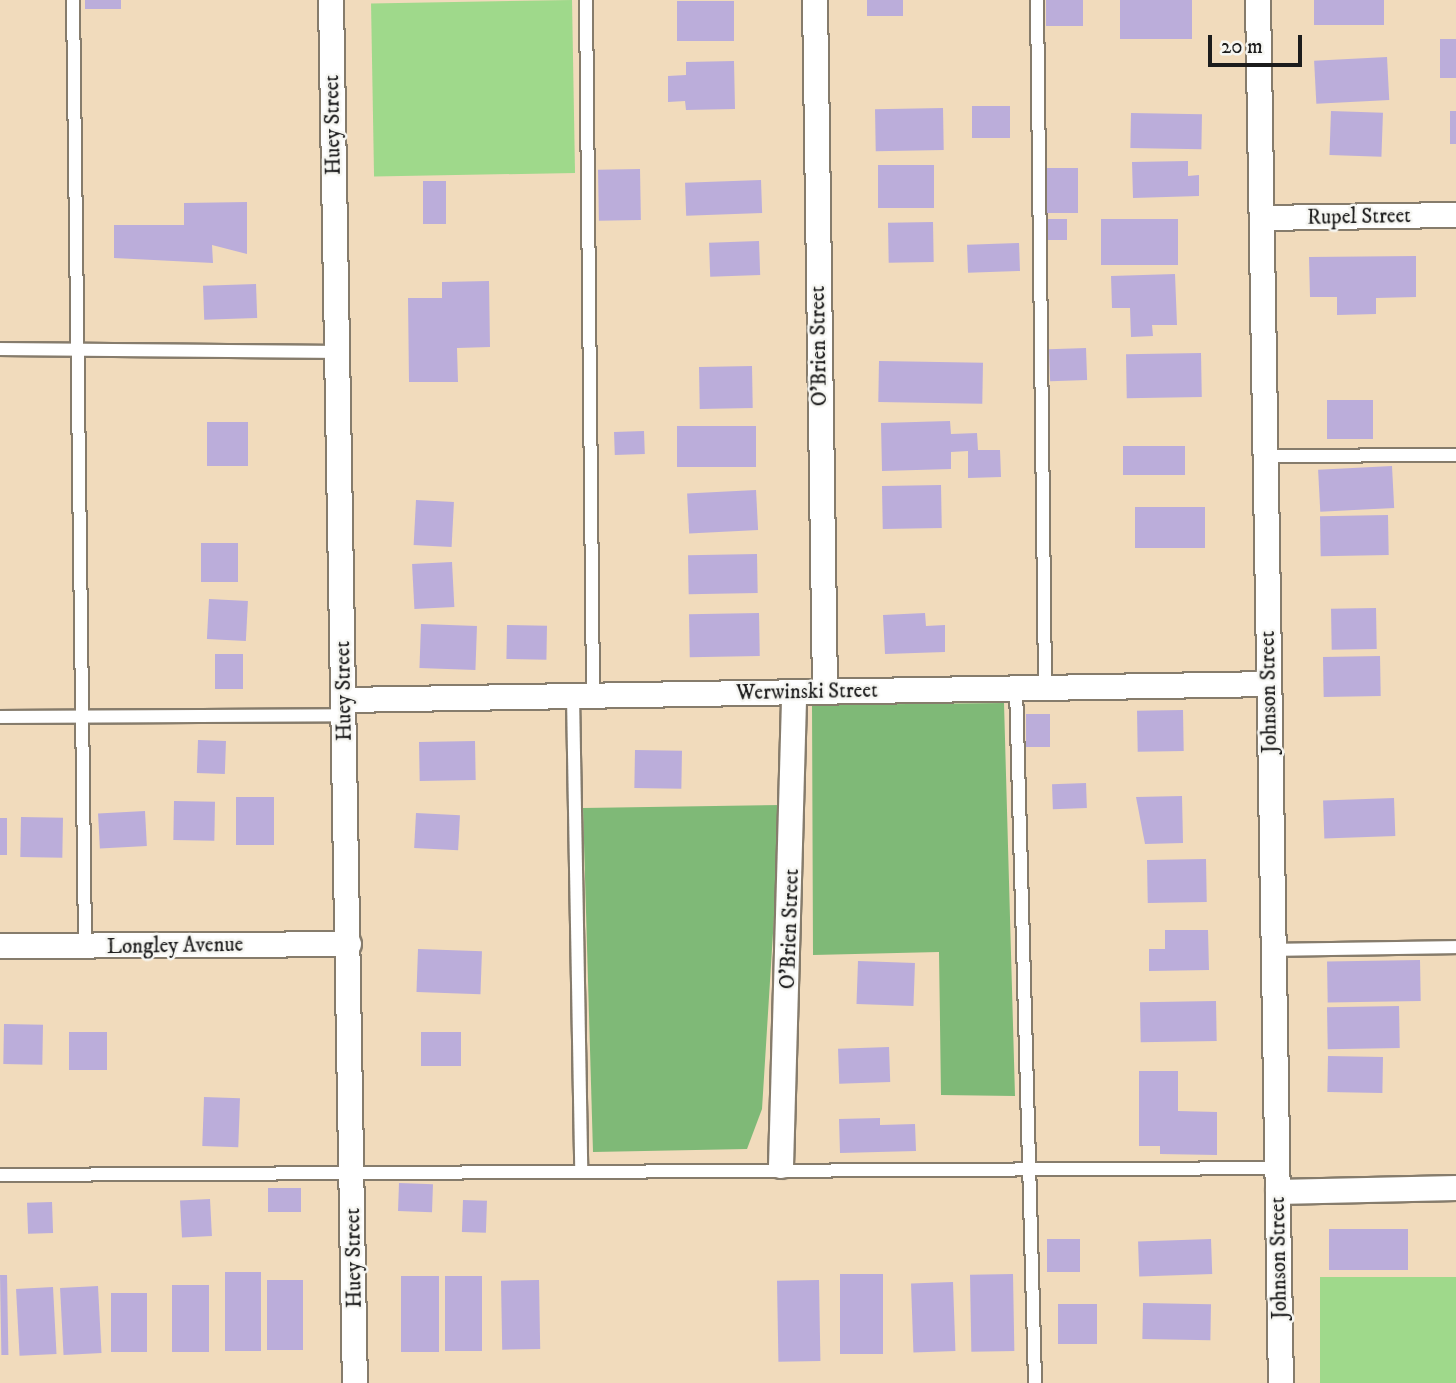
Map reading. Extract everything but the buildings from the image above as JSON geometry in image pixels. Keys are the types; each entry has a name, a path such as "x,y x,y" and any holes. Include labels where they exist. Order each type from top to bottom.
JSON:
{"street":[{"name":"Huey Street","path":"331,0 355,1383"},
{"name":"O'Brien Street","path":"815,0 825,692"},
{"name":"Johnson Street","path":"1258,0 1272,950 1282,1383"},
{"name":"Rupel Street","path":"1262,218 1456,215"},
{"name":"Werwinski Street","path":"345,708 583,696 1269,684"},
{"name":"O'Brien Street","path":"782,1166 794,693"},
{"name":"Longley Avenue","path":"0,946 349,944"},
{"path":"1278,1192 1456,1188"}],"lane":[{"path":"73,0 81,347 80,717 85,946"},
{"path":"582,1167 586,0"},
{"path":"1037,0 1045,688"},
{"path":"0,349 81,347 337,352"},
{"path":"1266,456 1456,455"},
{"path":"1016,688 1035,1383"},
{"path":"0,717 345,708"},
{"path":"1272,950 1456,947"},
{"path":"0,1175 1028,1164 1278,1168"}],"green space":[{"path":"572,0 575,173 374,176 371,4"},
{"path":"1004,703 1015,1096 941,1095 939,952 813,955 812,705"},
{"path":"781,805 762,1109 747,1149 593,1152 583,808"},
{"path":"1320,1277 1456,1277 1456,1383 1320,1383"}]}
